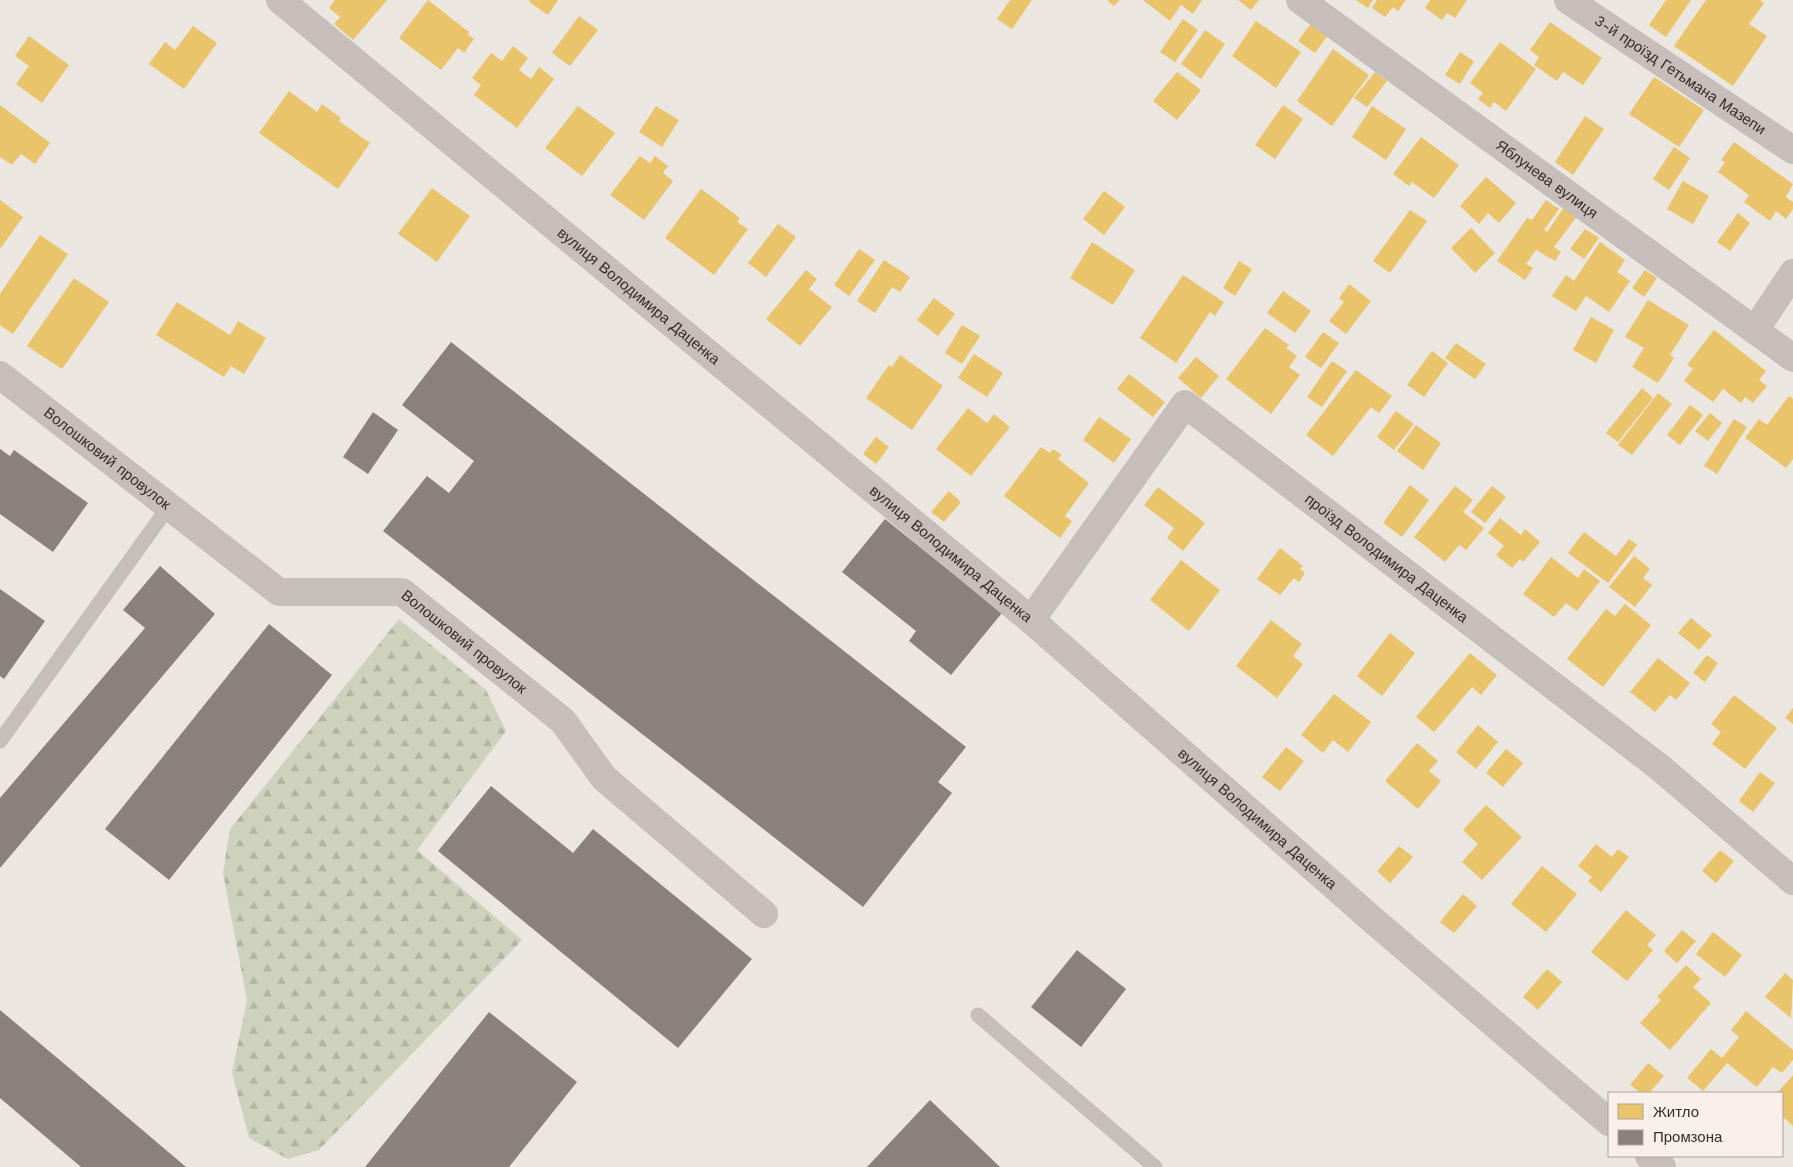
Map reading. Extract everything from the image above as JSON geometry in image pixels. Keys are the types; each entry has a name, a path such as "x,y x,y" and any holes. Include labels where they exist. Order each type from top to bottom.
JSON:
{"street":[{"name":"вулиця Володимира Даценка","path":"280,0 1031,620 1374,921 1608,1121"},
{"name":"Яблунева вулиця","path":"1300,0 1793,358"},
{"name":"3-й проїзд Гетьмана Мазепи","path":"1568,0 1793,150"},
{"path":"1755,330 1793,273"},
{"name":"Волошковий провулок","path":"0,375 279,592 402,592 563,721 604,778 764,914"},
{"name":"проїзд Володимира Даценка","path":"1031,620 1185,404 1658,766 1793,881"},
{"path":"1650,1157 1662,1167"}],"lane":[{"path":"0,741 169,506"},
{"path":"978,1015 1155,1167"}],"green space":[{"path":"399,619 486,690 506,731 417,850 522,940 319,1150 288,1159 249,1138 232,1073 247,1000 223,873 230,829"}],"building: Житло":[{"path":"335,0 387,0 353,40 334,24 340,17 329,8"},
{"path":"428,0 469,32 468,35 474,39 464,53 458,48 441,70 399,38"},
{"path":"530,0 558,0 548,15 529,2"},
{"path":"1010,0 1032,0 1012,29 997,19"},
{"path":"1107,0 1120,0 1114,6"},
{"path":"1143,0 1202,0 1193,14 1181,5 1170,21"},
{"path":"1238,0 1259,0 1251,10"},
{"path":"1356,0 1373,0 1368,8"},
{"path":"1377,0 1406,0 1398,11 1393,7 1385,17 1372,8"},
{"path":"1430,0 1467,0 1455,18 1447,13 1442,20 1425,8"},
{"path":"1666,0 1691,0 1666,37 1649,25"},
{"path":"1706,0 1760,0 1764,3 1749,24 1767,36 1733,86 1674,46"},
{"path":"579,16 598,30 570,66 552,53"},
{"path":"1183,19 1198,30 1175,62 1160,52"},
{"path":"1256,21 1301,52 1276,88 1232,56"},
{"path":"1312,22 1329,34 1315,53 1298,41"},
{"path":"1550,22 1602,58 1583,85 1563,72 1557,81 1534,65 1539,57 1530,50"},
{"path":"193,26 217,43 184,89 149,64 165,42 175,50"},
{"path":"1205,30 1225,44 1201,79 1181,64"},
{"path":"29,36 69,65 42,103 16,84 29,66 15,56"},
{"path":"1500,42 1536,69 1506,111 1494,102 1490,108 1478,99 1483,93 1470,83"},
{"path":"513,46 528,58 519,70 531,79 539,67 554,79 517,128 474,95 481,85 472,78 491,53 502,61"},
{"path":"1333,49 1369,75 1332,126 1297,101"},
{"path":"1460,52 1474,61 1460,84 1445,75"},
{"path":"1177,72 1201,90 1177,120 1153,101"},
{"path":"1375,72 1387,81 1367,107 1354,98"},
{"path":"1654,77 1704,110 1679,147 1629,114"},
{"path":"289,91 317,112 322,104 341,118 339,121 370,143 338,189 259,133"},
{"path":"0,105 50,143 35,164 21,154 12,165 0,157"},
{"path":"1283,105 1303,119 1275,159 1255,145"},
{"path":"578,106 615,133 582,176 545,148"},
{"path":"656,106 679,120 662,147 639,132"},
{"path":"1372,106 1406,129 1386,160 1352,137"},
{"path":"1585,116 1604,129 1573,175 1555,162"},
{"path":"1421,137 1459,165 1434,198 1412,182 1409,186 1393,174"},
{"path":"1734,142 1793,184 1786,197 1793,202 1793,209 1786,219 1776,211 1770,221 1744,202 1749,195 1718,172 1725,162 1721,160"},
{"path":"1674,147 1690,158 1669,190 1653,179"},
{"path":"640,156 650,163 655,156 668,166 663,173 673,181 644,220 610,195"},
{"path":"1486,177 1516,203 1499,223 1488,213 1479,224 1460,206"},
{"path":"1683,181 1709,196 1693,224 1667,209"},
{"path":"432,188 470,216 437,262 398,234"},
{"path":"701,189 740,218 737,222 748,229 714,275 665,238"},
{"path":"1104,191 1125,207 1104,235 1083,219"},
{"path":"0,200 23,217 0,249"},
{"path":"1546,200 1559,209 1544,230 1547,232 1565,206 1578,215 1554,247 1561,252 1555,261 1536,250 1526,264 1533,268 1525,280 1497,261 1527,218 1532,220"},
{"path":"1410,210 1427,221 1390,273 1373,261"},
{"path":"1738,213 1750,223 1730,251 1717,242"},
{"path":"778,224 796,237 766,277 748,263"},
{"path":"1471,228 1495,253 1475,273 1451,248"},
{"path":"1585,229 1599,238 1584,259 1570,249"},
{"path":"40,235 68,254 13,334 0,325 0,294"},
{"path":"1092,242 1135,270 1113,305 1070,278"},
{"path":"1600,242 1625,260 1617,272 1630,281 1609,312 1586,296 1576,311 1552,296 1566,275 1574,281"},
{"path":"859,249 875,260 849,296 834,285"},
{"path":"884,260 910,277 900,292 892,287 875,313 857,301"},
{"path":"1239,261 1252,269 1235,296 1223,288"},
{"path":"806,270 817,279 809,289 832,307 800,346 766,319"},
{"path":"1645,270 1657,278 1644,297 1632,288"},
{"path":"1183,275 1224,302 1215,316 1210,312 1176,363 1140,338"},
{"path":"74,278 109,302 62,369 27,346"},
{"path":"1349,284 1371,301 1346,334 1329,321 1344,302 1339,298"},
{"path":"1283,291 1311,311 1295,333 1267,313"},
{"path":"934,298 955,314 938,336 917,320"},
{"path":"1648,300 1689,325 1670,355 1674,358 1658,383 1632,367 1644,348 1625,337"},
{"path":"177,302 230,335 238,321 266,338 244,374 231,366 224,377 156,335"},
{"path":"1591,317 1614,330 1596,363 1573,350"},
{"path":"962,325 980,336 962,364 945,353"},
{"path":"1265,328 1289,345 1286,348 1297,356 1289,367 1300,375 1271,414 1226,379"},
{"path":"1714,330 1766,371 1759,380 1767,386 1753,403 1745,397 1741,403 1723,389 1713,402 1684,381 1693,369 1687,365"},
{"path":"1323,332 1339,343 1321,368 1305,357"},
{"path":"1456,343 1486,364 1475,379 1445,358"},
{"path":"1432,351 1448,363 1424,397 1407,385"},
{"path":"974,354 1003,373 987,397 958,378"},
{"path":"900,355 943,386 912,430 866,398 889,365 892,367"},
{"path":"1196,357 1219,376 1201,398 1178,378"},
{"path":"1332,361 1347,371 1322,407 1307,397"},
{"path":"1356,370 1392,396 1379,413 1371,407 1333,456 1306,435"},
{"path":"1129,374 1165,402 1153,417 1117,389"},
{"path":"1642,388 1653,398 1618,442 1606,433"},
{"path":"1658,393 1672,404 1632,455 1618,445"},
{"path":"1789,396 1793,399 1793,459 1786,468 1745,438 1759,419 1767,425"},
{"path":"1690,405 1703,415 1680,445 1667,435"},
{"path":"968,408 987,423 994,414 1010,427 971,476 936,449"},
{"path":"1396,411 1414,424 1394,450 1377,437"},
{"path":"1710,413 1722,423 1708,441 1695,431"},
{"path":"1099,417 1131,439 1114,463 1083,440"},
{"path":"1734,419 1747,427 1717,474 1704,466"},
{"path":"1416,425 1441,443 1423,470 1397,451"},
{"path":"876,437 889,447 876,464 863,454"},
{"path":"1041,447 1050,453 1053,449 1062,455 1058,459 1089,483 1065,516 1072,521 1060,538 1004,496"},
{"path":"1410,485 1429,500 1402,537 1383,523"},
{"path":"1455,486 1473,500 1463,512 1484,528 1466,550 1459,545 1445,562 1414,537"},
{"path":"1492,486 1506,497 1485,523 1471,512"},
{"path":"1158,487 1205,523 1183,551 1167,538 1174,528 1144,505"},
{"path":"949,491 961,502 944,522 931,512"},
{"path":"1500,518 1521,535 1525,529 1540,542 1523,562 1520,559 1512,568 1496,555 1504,546 1488,533"},
{"path":"1584,532 1616,556 1629,539 1637,545 1608,583 1568,553"},
{"path":"1280,548 1303,566 1300,569 1305,573 1299,582 1294,578 1280,595 1257,579"},
{"path":"1634,556 1650,569 1643,578 1652,585 1635,607 1609,587"},
{"path":"1551,557 1578,578 1584,569 1600,581 1577,611 1566,603 1554,617 1523,594"},
{"path":"1181,560 1220,590 1189,631 1150,600"},
{"path":"1625,604 1651,625 1603,687 1567,659 1606,609 1615,616"},
{"path":"1691,618 1712,635 1699,650 1678,633"},
{"path":"1271,620 1302,644 1293,656 1303,664 1277,698 1236,666"},
{"path":"1390,633 1415,653 1382,696 1357,676"},
{"path":"1470,653 1497,675 1481,695 1472,687 1434,732 1416,717"},
{"path":"1707,655 1718,663 1705,682 1693,673"},
{"path":"1658,658 1690,683 1676,700 1670,695 1655,712 1630,692"},
{"path":"1334,694 1371,722 1348,752 1333,740 1323,753 1301,735"},
{"path":"1734,695 1777,728 1745,769 1712,744 1721,732 1711,724"},
{"path":"1793,708 1793,724 1785,718"},
{"path":"1478,725 1498,742 1476,769 1456,752"},
{"path":"1417,743 1438,761 1429,771 1441,781 1418,809 1385,781"},
{"path":"1286,747 1304,761 1280,791 1262,777"},
{"path":"1506,749 1523,763 1503,787 1486,773"},
{"path":"1760,772 1775,783 1753,812 1739,801"},
{"path":"1486,805 1522,837 1482,880 1462,862 1478,844 1463,830"},
{"path":"1596,844 1612,857 1618,849 1629,857 1601,892 1588,881 1592,877 1578,866"},
{"path":"1399,846 1413,857 1390,883 1377,871"},
{"path":"1720,850 1734,861 1716,883 1702,871"},
{"path":"1542,866 1577,894 1546,932 1511,904"},
{"path":"1463,894 1477,906 1454,933 1440,922"},
{"path":"1626,910 1656,935 1647,945 1653,950 1627,981 1591,952"},
{"path":"1682,930 1696,941 1677,963 1664,951"},
{"path":"1713,932 1742,955 1725,977 1696,954"},
{"path":"1686,965 1701,979 1693,987 1711,1003 1670,1050 1640,1023 1661,1000 1657,997"},
{"path":"1547,969 1562,982 1538,1010 1523,997"},
{"path":"1785,973 1793,980 1791,1018 1765,997"},
{"path":"1746,1011 1793,1050 1793,1060 1782,1073 1773,1067 1757,1087 1727,1063 1703,1091 1687,1078 1711,1049 1722,1058 1739,1037 1731,1030"},
{"path":"1648,1063 1664,1076 1650,1092 1640,1092 1630,1085"},
{"path":"1793,1075 1793,1126 1783,1117 1783,1092 1778,1092"}],"building: Промзона":[{"path":"451,342 966,747 938,782 952,793 863,907 383,531 427,476 449,493 474,461 402,405"},
{"path":"373,412 398,430 368,474 343,457"},
{"path":"0,449 10,456 14,450 88,503 53,552 0,514"},
{"path":"885,519 1002,613 951,675 909,641 916,631 842,572"},
{"path":"160,566 215,614 0,868 0,798 145,628 123,610"},
{"path":"0,589 45,621 4,679 0,676"},
{"path":"269,624 332,675 169,880 105,829"},
{"path":"491,786 573,853 593,829 752,959 678,1048 438,851"},
{"path":"1077,950 1126,989 1081,1047 1031,1007"},
{"path":"0,1010 186,1167 81,1167 0,1098"},
{"path":"489,1012 577,1082 509,1167 365,1167"},
{"path":"930,1100 1000,1167 867,1167"}]}
